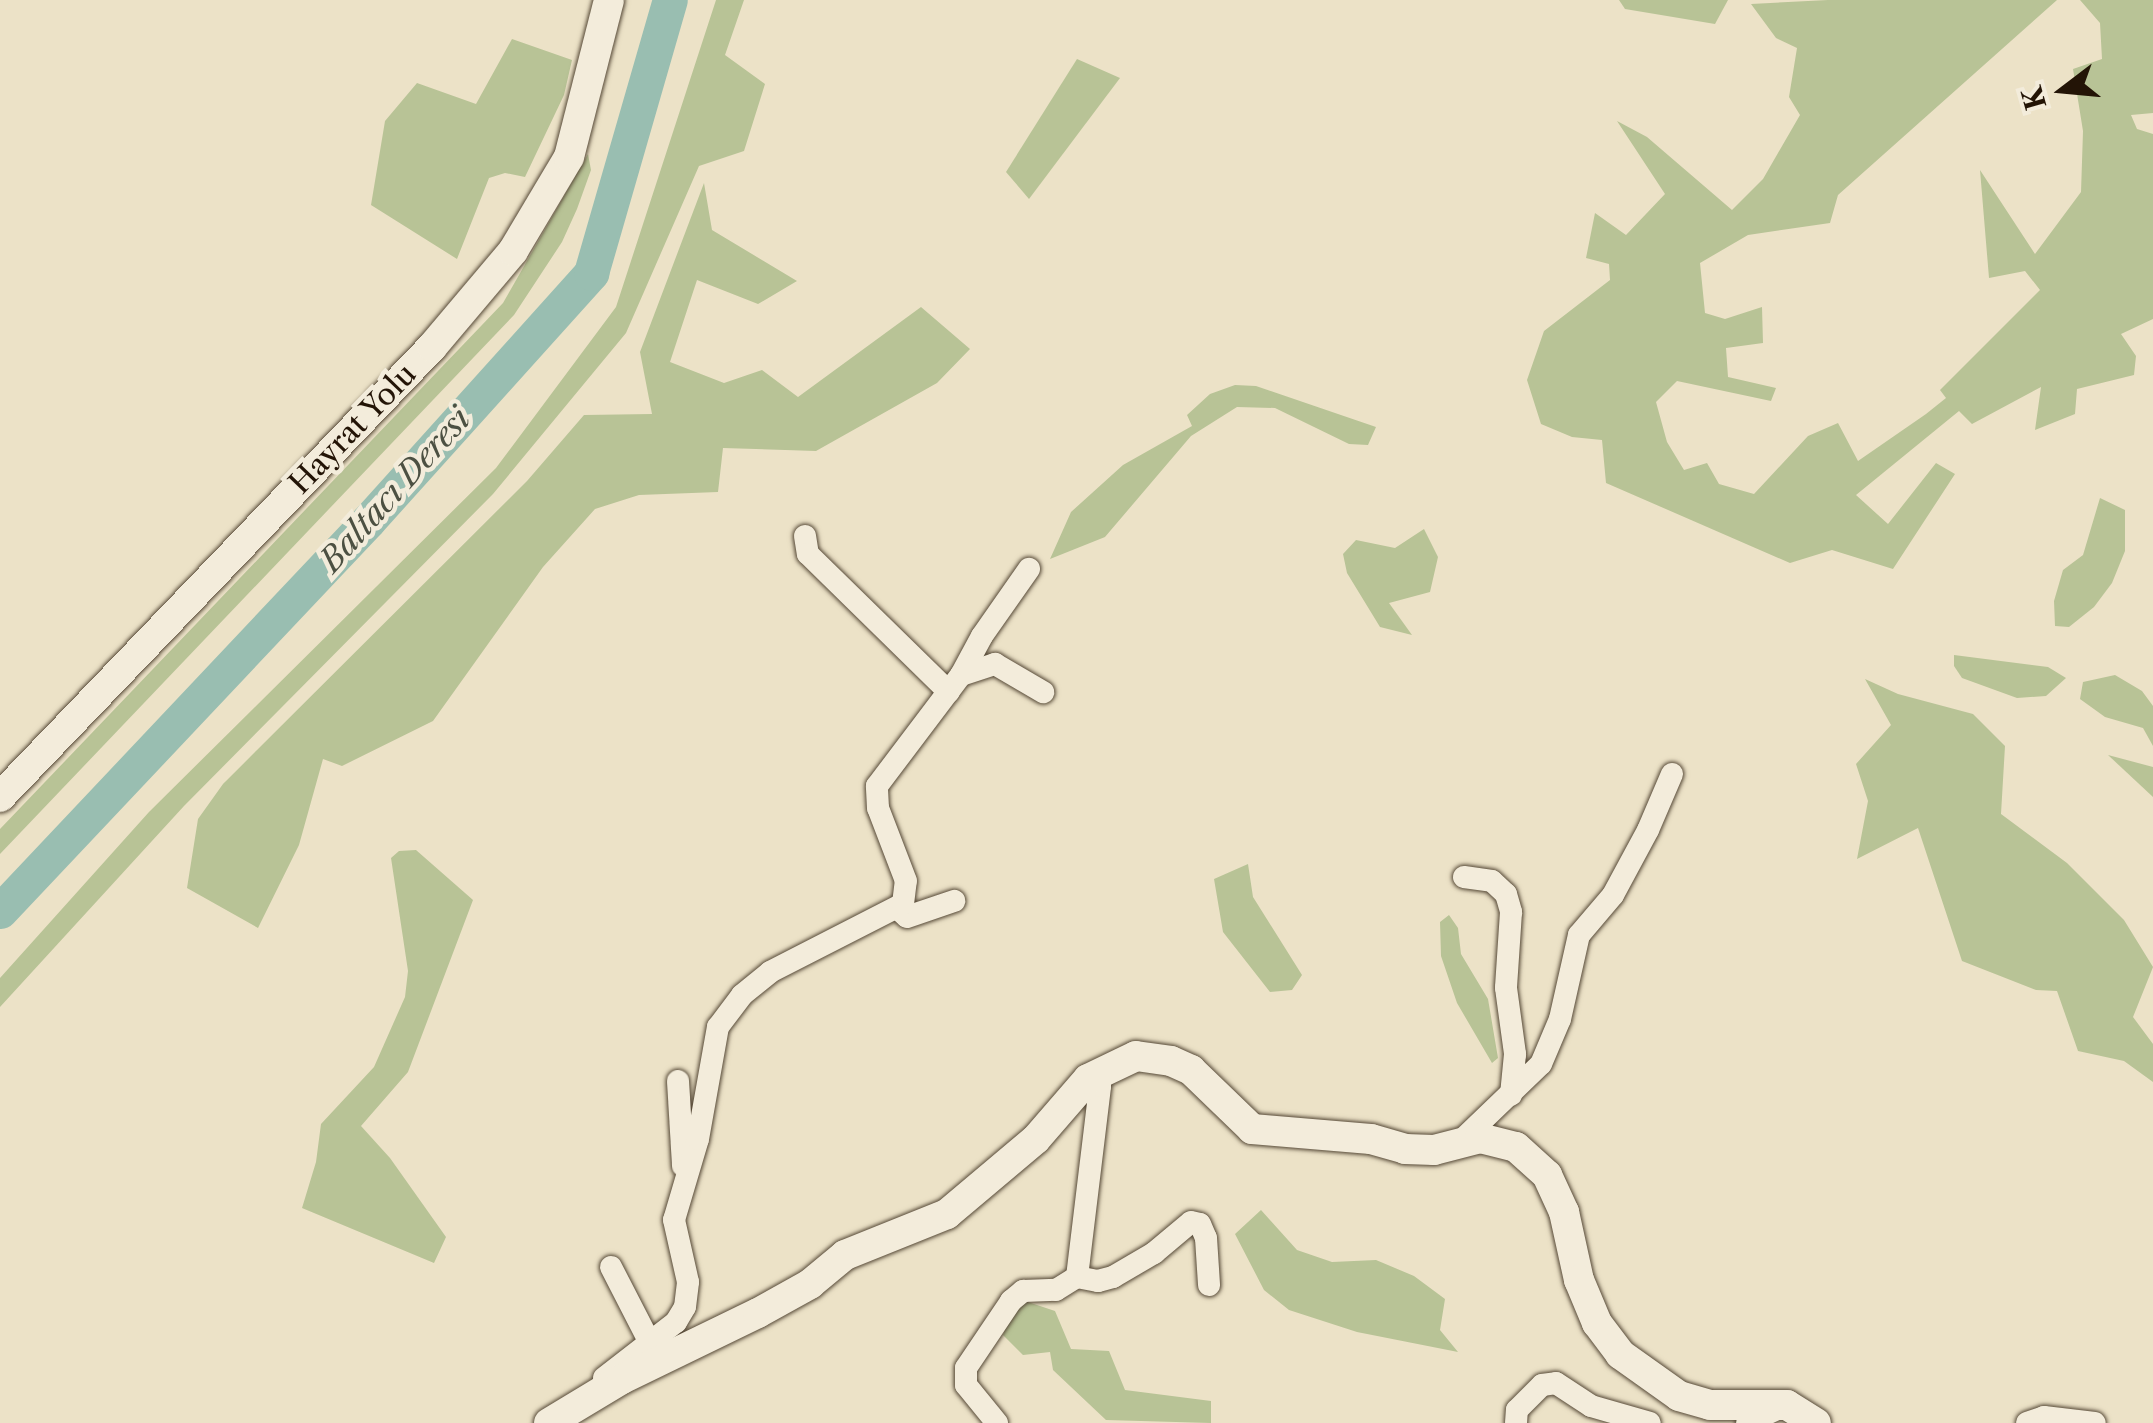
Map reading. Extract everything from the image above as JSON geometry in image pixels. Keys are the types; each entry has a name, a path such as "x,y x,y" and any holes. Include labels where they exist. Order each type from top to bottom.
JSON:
{"street":[{"name":"Hayrat Yolu","path":"0,797 432,347 513,251 569,157 609,0"},
{"path":"806,536 808,554 955,684"},
{"path":"547,1423 676,1322 685,1307 688,1282 674,1220 698,1138 718,1027 742,996 770,972 903,904 906,881 878,808 877,786 955,684 982,636 1029,569"},
{"path":"955,684 996,664 1043,692"},
{"path":"547,1423 622,1379 810,1284 846,1255 947,1214 1036,1138 1081,1086 1122,1059 1150,1056 1191,1070 1252,1129 1370,1139 1405,1149 1434,1150 1463,1139 1541,1064 1560,1020 1579,936 1612,895 1648,830 1672,774"},
{"path":"1464,877 1492,880 1506,894 1511,912 1506,988 1515,1054 1512,1096"},
{"path":"897,908 907,917 954,901"},
{"path":"1077,1277 1100,1086 1098,1076"},
{"path":"678,1081 684,1185"},
{"path":"1463,1139 1516,1147 1546,1175 1564,1212 1579,1280 1591,1308 1620,1354 1654,1381 1694,1401 1710,1405 1787,1404 1816,1423"},
{"path":"998,1423 966,1386 966,1368 1010,1300 1023,1290 1056,1290 1077,1277 1098,1281 1113,1277 1154,1253 1191,1222 1200,1224 1206,1238 1209,1285"},
{"path":"611,1267 650,1343"},
{"path":"1516,1423 1516,1410 1542,1385 1556,1383 1591,1406 1650,1423"},
{"path":"1747,1423 1787,1404"},
{"path":"2027,1423 2044,1417 2095,1423"}],"green space":[{"path":"716,0 744,0 725,55 765,84 744,151 699,166 626,333 493,494 184,806 0,1007 0,978 149,812 496,468 616,307"},
{"path":"1619,0 1728,0 1715,24 1625,9"},
{"path":"2057,0 1838,195 1830,223 1748,235 1700,263 1705,313 1725,319 1762,307 1763,343 1726,348 1728,377 1776,388 1771,401 1677,381 1656,402 1667,442 1684,470 1707,463 1719,484 1754,494 1808,436 1838,423 1858,461 1926,414 1946,398 1940,390 2040,290 2025,271 1989,278 1980,170 2035,254 2081,192 2083,131 2073,69 2102,59 2100,23 2080,0 2153,0 2153,113 2131,115 2137,129 2153,134 2153,319 2121,334 2136,356 2134,375 2077,389 2075,414 2035,430 2041,387 1972,424 1959,411 1856,495 1888,524 1936,463 1955,474 1893,569 1832,550 1790,563 1606,483 1602,440 1572,437 1541,424 1527,380 1544,331 1610,280 1609,264 1586,258 1595,213 1626,235 1665,194 1617,121 1647,137 1732,210 1763,179 1800,115 1789,97 1797,48 1776,38 1751,4"},
{"path":"512,39 572,60 564,95 525,177 505,173 489,178 457,259 371,205 385,121 417,83 476,104"},
{"path":"1077,59 1120,78 1029,199 1006,172"},
{"path":"588,154 591,170 562,242 514,315 0,854 0,829 503,303"},
{"path":"704,183 712,230 797,281 758,304 697,280 670,362 724,383 762,370 798,397 921,307 970,349 937,383 816,451 723,448 718,492 639,495 595,509 543,567 433,721 342,766 323,759 299,845 258,928 187,888 198,819 223,784 527,481 584,415 652,414 640,352"},
{"path":"1235,385 1256,386 1376,427 1368,445 1349,444 1275,408 1237,407 1191,436 1105,537 1050,559 1071,512 1123,465 1192,426 1187,415 1210,394"},
{"path":"2100,498 2125,510 2125,551 2112,583 2094,607 2069,627 2055,626 2054,601 2063,570 2083,555"},
{"path":"1424,529 1438,557 1430,592 1389,603 1412,635 1380,627 1347,573 1343,554 1356,540 1395,548"},
{"path":"1954,655 2048,667 2066,678 2046,696 2017,698 1962,678 1954,666"},
{"path":"2115,675 2142,691 2153,706 2153,746 2143,728 2105,717 2080,699 2083,682"},
{"path":"1865,679 1898,694 1973,714 2005,746 2001,814 2067,863 2124,920 2153,967 2133,1017 2153,1044 2153,1082 2124,1061 2078,1051 2057,991 2036,990 1962,961 1918,828 1857,859 1868,801 1856,764 1891,725"},
{"path":"2108,755 2153,767 2153,797"},
{"path":"416,850 473,900 408,1072 361,1126 390,1158 446,1237 434,1263 302,1208 316,1162 321,1124 374,1067 405,997 408,971 391,858 399,851"},
{"path":"1248,864 1253,897 1302,975 1292,990 1270,992 1223,932 1214,879"},
{"path":"1449,915 1458,928 1461,954 1488,999 1498,1058 1492,1063 1457,1003 1441,956 1440,922"},
{"path":"1261,1210 1297,1250 1332,1262 1376,1260 1414,1276 1445,1299 1440,1330 1458,1352 1357,1332 1289,1310 1264,1290 1235,1234"},
{"path":"1022,1300 1055,1311 1071,1349 1109,1351 1125,1390 1211,1401 1211,1423 1106,1420 1053,1370 1050,1352 1023,1355 1003,1335 1011,1312"}],"waterway":[{"name":"Baltacı Deresi","path":"0,911 368,521 591,273 670,0"}]}
